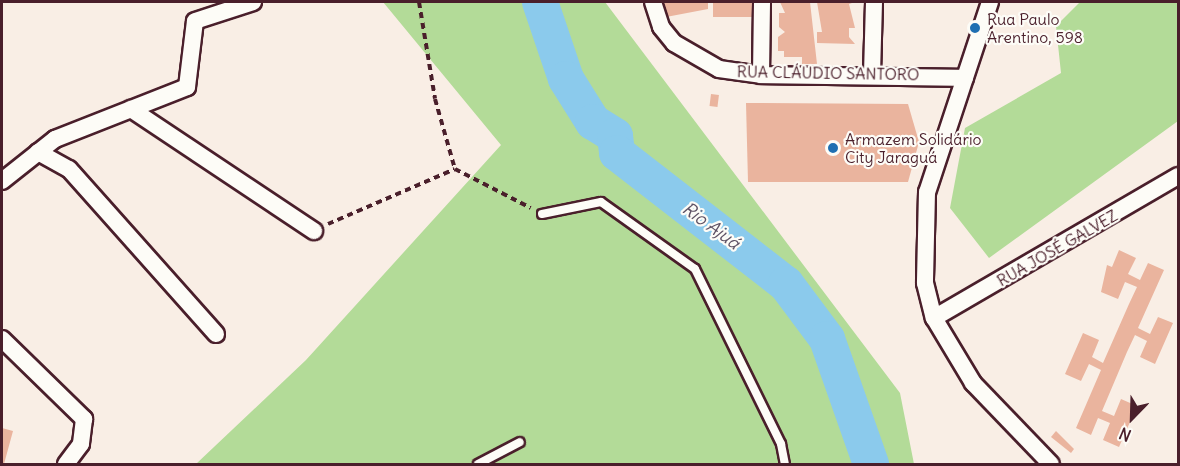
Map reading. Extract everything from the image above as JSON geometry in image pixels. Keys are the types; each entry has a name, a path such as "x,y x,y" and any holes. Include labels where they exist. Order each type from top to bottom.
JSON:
{"street":[{"path":"2,181 55,139 187,87 195,21 253,2"},
{"name":"RUA CLÁUDIO SANTORO","path":"654,2 661,27 687,54 719,69 761,75 872,74 965,78"},
{"path":"761,75 762,2"},
{"path":"872,74 874,2"},
{"path":"990,2 936,158 922,220 925,283 934,318 973,383 1051,465"},
{"path":"131,109 314,231"},
{"path":"38,152 69,170 216,334"},
{"name":"RUA JOSÉ GALVEZ","path":"934,318 1179,176"},
{"path":"2,339 84,418 81,444 66,465"}],"lane":[{"path":"542,214 601,202 695,269 781,444 785,465"},
{"path":"478,465 520,442"}],"path":[{"path":"419,2 435,99 455,169 542,214"},
{"path":"314,231 455,169"}],"green space":[{"path":"383,2 605,2 900,393 914,464 196,464 306,360 501,145"},
{"path":"1080,2 1178,2 1178,121 989,258 950,208 965,128 1061,73 1056,26"}],"building":[{"path":"664,2 708,2 708,9 666,17"},
{"path":"713,2 754,2 754,17 713,17"},
{"path":"780,2 810,2 817,64 802,64 802,57 784,57 784,51 778,51 778,37 785,32 779,27 779,13 785,13"},
{"path":"817,2 855,2 849,4 855,28 849,28 849,37 855,44 817,43 817,32 822,32"},
{"path":"711,94 719,95 717,107 710,106"},
{"name":"Armazem Solidário City Jaraguá","path":"746,103 908,104 919,142 908,182 748,182"},
{"path":"1119,250 1136,258 1128,274 1140,280 1148,263 1164,270 1138,328 1150,334 1158,317 1173,323 1155,364 1140,357 1147,341 1135,335 1127,352 1102,411 1114,416 1121,399 1137,406 1119,447 1103,440 1110,423 1098,418 1091,435 1076,428 1101,370 1089,364 1081,381 1065,374 1083,333 1099,340 1092,357 1103,363 1137,287 1125,282 1118,299 1101,292 1107,265 1112,267"},
{"path":"2,428 13,431 4,464 2,464"},
{"path":"1056,431 1074,449 1071,453 1051,437"}],"waterway":[{"name":"Rio Ajuá","path":"540,2 566,79 593,122 615,136 617,153 786,284 827,339 871,464"}],"place":[{"name":"Rua Paulo Arentino, 598","path":"975,28"},
{"name":"Armazem Solidário City Jaraguá","path":"833,148"}]}
